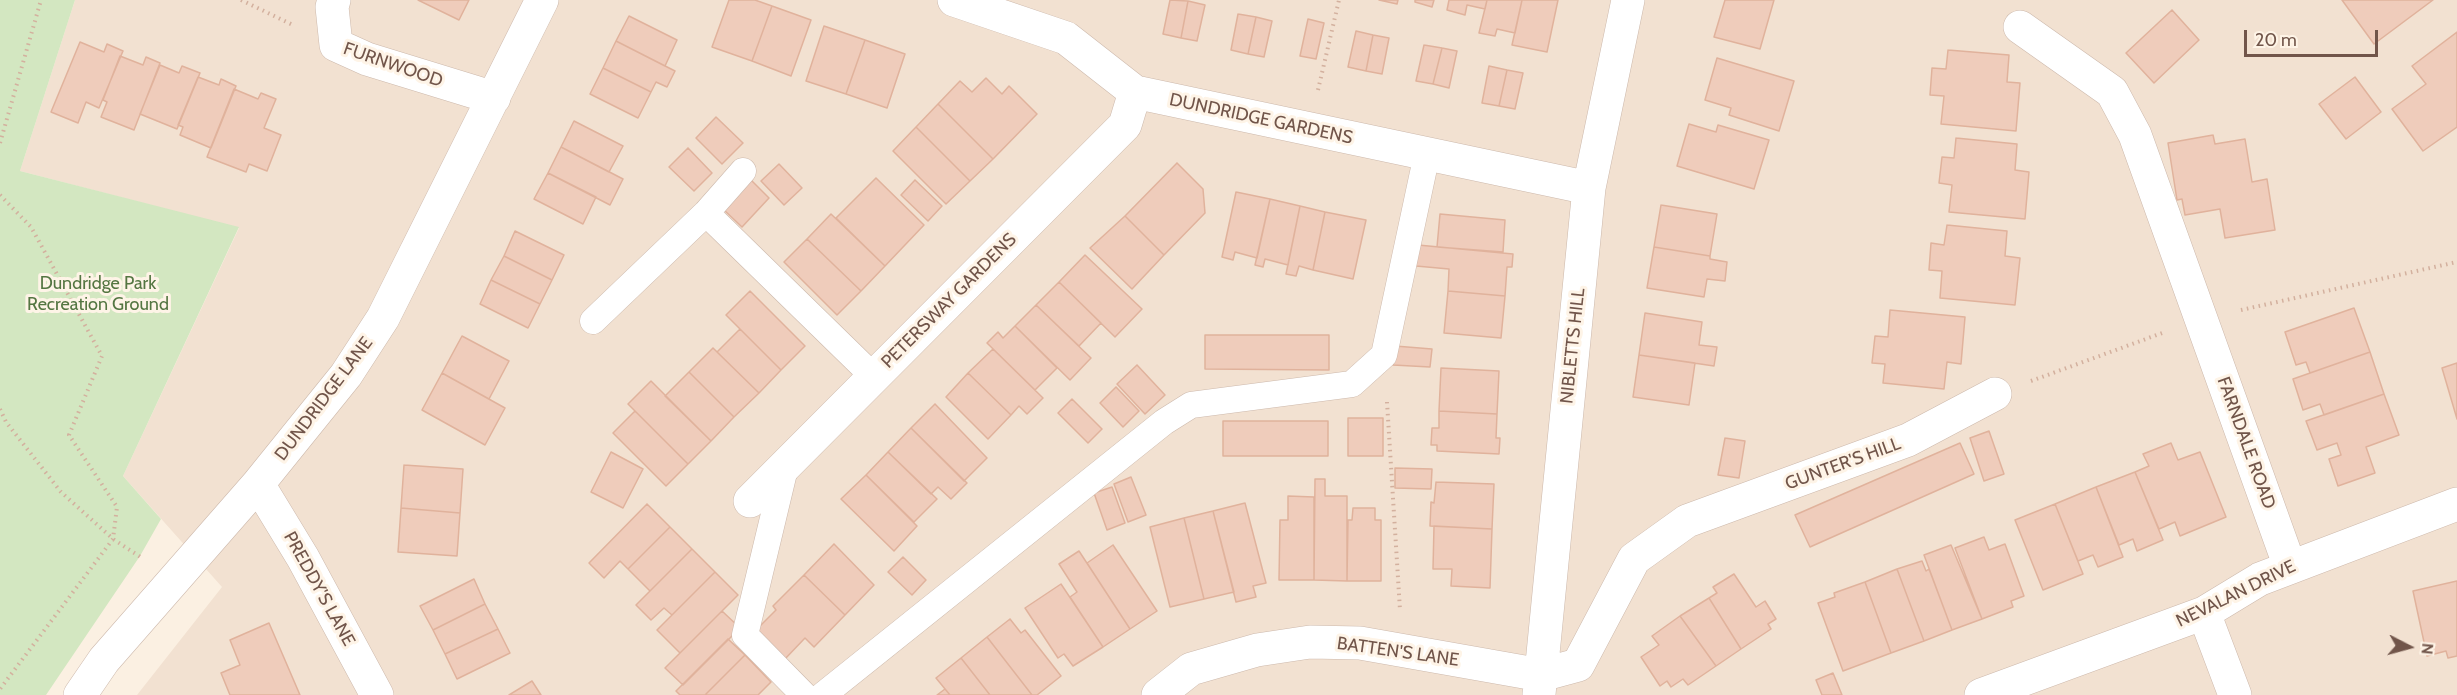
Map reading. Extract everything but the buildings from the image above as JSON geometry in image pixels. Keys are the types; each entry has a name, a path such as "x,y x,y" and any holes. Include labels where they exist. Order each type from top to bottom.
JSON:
{"street":[{"name":"FURNWOOD","path":"334,0 332,7 336,45 367,59 494,98"},
{"name":"DUNDRIDGE LANE","path":"80,695 104,660 258,484 346,375 383,318 542,0"},
{"name":"DUNDRIDGE GARDENS","path":"954,0 1066,38 1135,92 1589,188"},
{"name":"NIBLETTS HILL","path":"1540,685 1589,188 1628,0"},
{"name":"FARNDALE ROAD","path":"2020,27 2112,92 2135,135 2290,567"},
{"name":"PETERSWAY GARDENS","path":"750,501 1125,125 1135,92"},
{"name":"GUNTER'S HILL","path":"1540,685 1578,665 1634,559 1687,521 1908,440 1995,394"},
{"name":"PREDDY'S LANE","path":"258,484 303,558 377,695"},
{"name":"NEVALAN DRIVE","path":"1981,695 2204,613 2260,579 2457,504"},
{"path":"2204,613 2235,695"},
{"name":"BATTEN'S LANE","path":"1158,695 1191,669 1257,650 1310,642 1360,643 1403,650 1540,685"}],"lane":[{"path":"823,695 1164,422 1191,405 1352,384 1384,355 1427,154"},
{"path":"593,321 706,213 743,171"},
{"path":"706,213 874,377"},
{"path":"786,464 745,635 804,695"}],"path":[{"path":"0,143 41,0"},
{"path":"241,0 336,45"},
{"path":"1309,129 1339,0"},
{"path":"0,195 31,227 102,356 69,435 117,507 113,538 0,689"},
{"path":"1995,394 2202,318 2457,262"},
{"path":"1384,355 1403,650"},
{"path":"0,410 6,422 61,492 113,538 140,556 171,585"}],"shaded area":[{"path":"75,0 2457,0 2457,695 137,695 222,587 123,476 239,228 20,171"}],"green space":[{"name":"Dundridge Park Recreation Ground","path":"0,0 75,0 20,171 239,227 123,476 161,519 140,556 46,695 0,695"}]}
